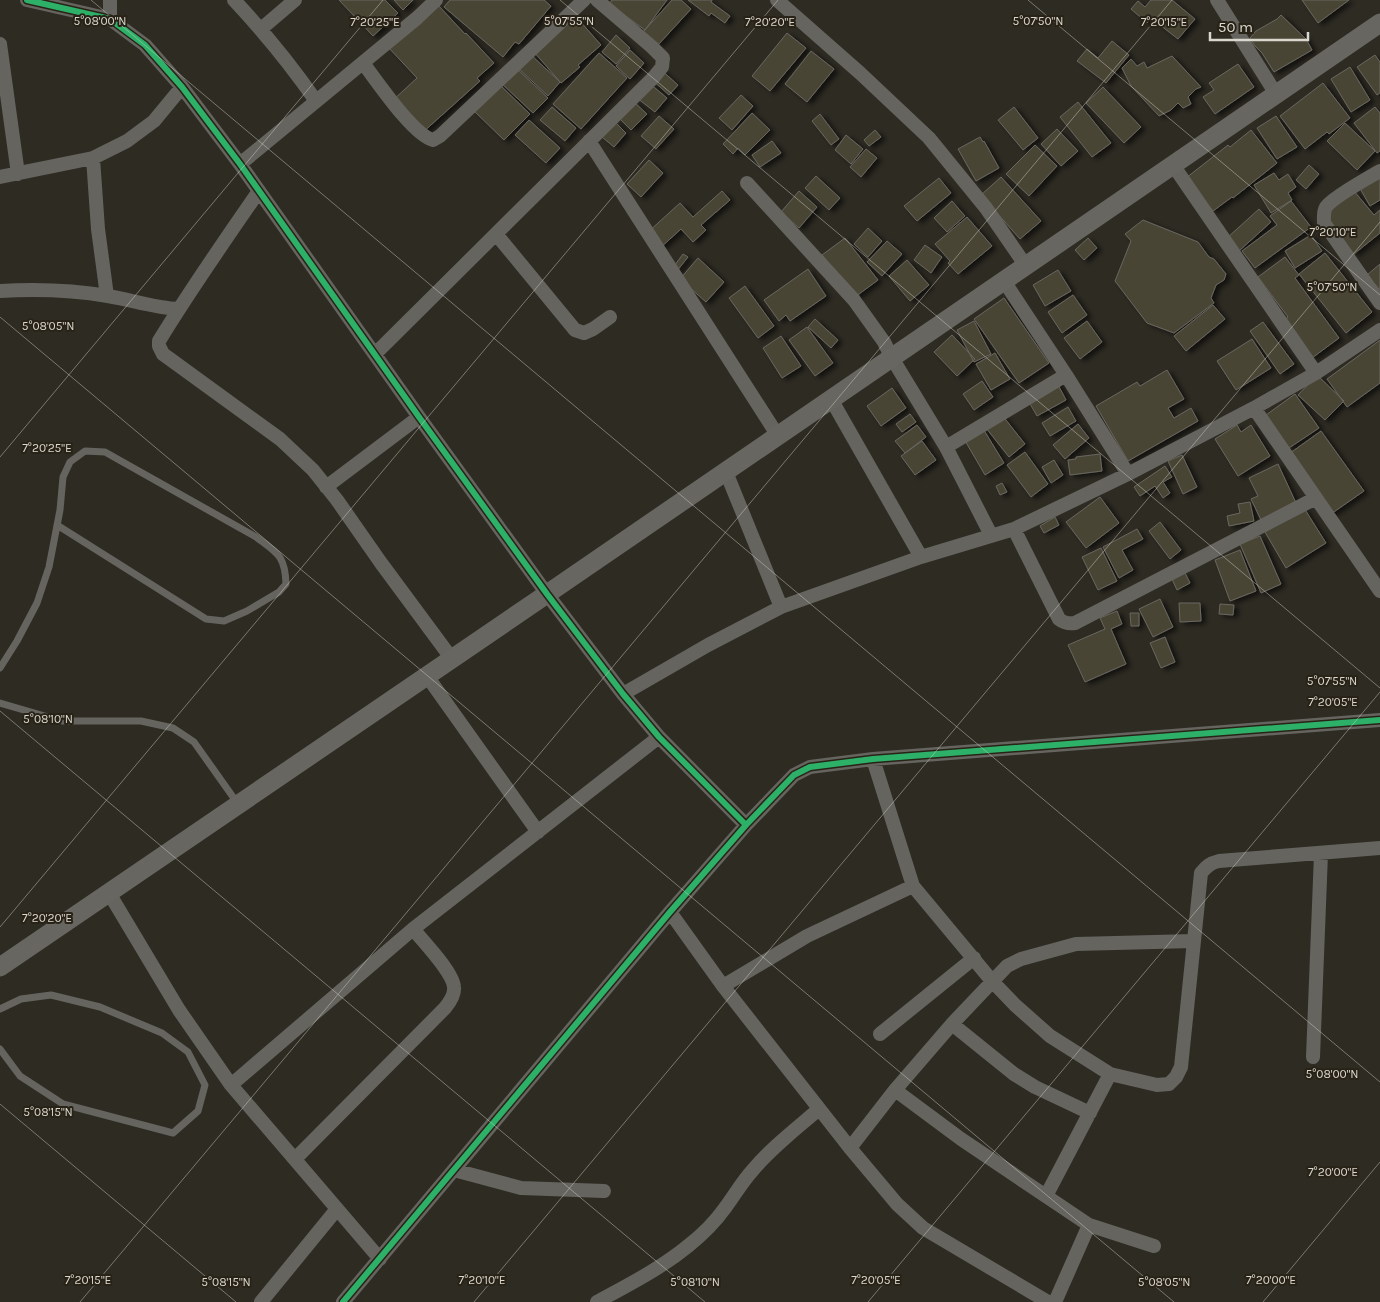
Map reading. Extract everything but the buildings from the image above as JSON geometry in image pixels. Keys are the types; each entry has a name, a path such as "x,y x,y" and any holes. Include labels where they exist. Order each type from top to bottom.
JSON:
{"main road":[{"path":"0,967 1380,23"}],"street":[{"path":"27,0 110,19 146,45 182,87 240,164 419,417 547,594 623,694 659,737 746,826"},
{"path":"110,0 110,19"},
{"path":"234,0 294,69 316,101"},
{"path":"261,29 295,0"},
{"path":"240,164 417,18 436,0"},
{"path":"363,62 409,122 427,138 433,140 440,136 584,0"},
{"path":"375,354 662,67 664,58 597,0"},
{"path":"777,0 860,73 929,138 986,208 1026,266"},
{"path":"1217,0 1276,94"},
{"path":"0,44 18,174"},
{"path":"0,177 93,158 127,141 154,121 182,87"},
{"path":"588,142 778,436"},
{"path":"93,158 98,229 107,296"},
{"path":"1172,165 1316,373"},
{"path":"1380,171 1335,199 1327,207 1323,215 1324,223 1380,303"},
{"path":"747,183 854,300 884,342 946,447 991,535"},
{"path":"259,191 214,254 179,308 159,346 163,354 280,439 313,470 452,659"},
{"path":"496,234 575,330 584,333 610,317"},
{"path":"1004,281 1128,474"},
{"path":"0,291 29,290 87,293 164,308 179,308"},
{"path":"623,694 708,645 781,607 921,557 1014,529 1128,474 1254,408 1316,373 1380,330"},
{"path":"946,447 1066,375"},
{"path":"831,400 921,557"},
{"path":"1254,408 1380,590"},
{"path":"326,487 419,417"},
{"path":"726,472 781,607"},
{"path":"1014,529 1059,618 1063,622 1070,624 1316,498"},
{"path":"427,676 538,832"},
{"path":"343,1302 670,912 794,774 810,767 872,759 1380,720"},
{"path":"231,1085 413,929 659,737"},
{"path":"872,759 913,886 992,981 1015,1005 1050,1036 1110,1074 1157,1085 1169,1084 1176,1078 1181,1067 1201,873 1206,867 1219,861 1380,848"},
{"path":"1313,1057 1321,854"},
{"path":"723,986 808,936 913,886"},
{"path":"109,893 179,1010 231,1085 380,1258"},
{"path":"670,912 723,986 850,1148 898,1204 923,1228 1048,1302"},
{"path":"295,1159 445,1008 452,998 455,989 453,981 413,929"},
{"path":"850,1148 952,1024 1007,966 1021,959 1076,944 1193,941"},
{"path":"880,1034 974,958"},
{"path":"952,1024 1014,1074 1035,1087 1090,1113"},
{"path":"1046,1196 1110,1074"},
{"path":"896,1090 961,1139 1089,1225 1154,1246"},
{"path":"597,1302 666,1263 689,1246 724,1210 750,1173 767,1154 819,1108"},
{"path":"454,1170 521,1188 604,1191"},
{"path":"261,1302 337,1209"},
{"path":"1055,1302 1089,1225"}],"lane":[{"path":"0,668 37,603 49,567 63,477 70,462 85,451 104,452 256,537 278,555 285,568 286,584 279,592 248,611 224,621 206,618 57,525"},
{"path":"0,703 62,721 141,721 173,728 194,742 238,805"},
{"path":"0,1009 21,999 52,995 100,1007 162,1033 188,1052 205,1085 198,1111 173,1133 63,1104 20,1076 0,1049"}],"cycle path":[{"path":"27,0 110,19 145,45 182,87 240,164 547,594 623,694 659,737 746,825"},
{"path":"343,1302 670,912 746,825 794,775 810,767 873,759 1380,720"}]}
